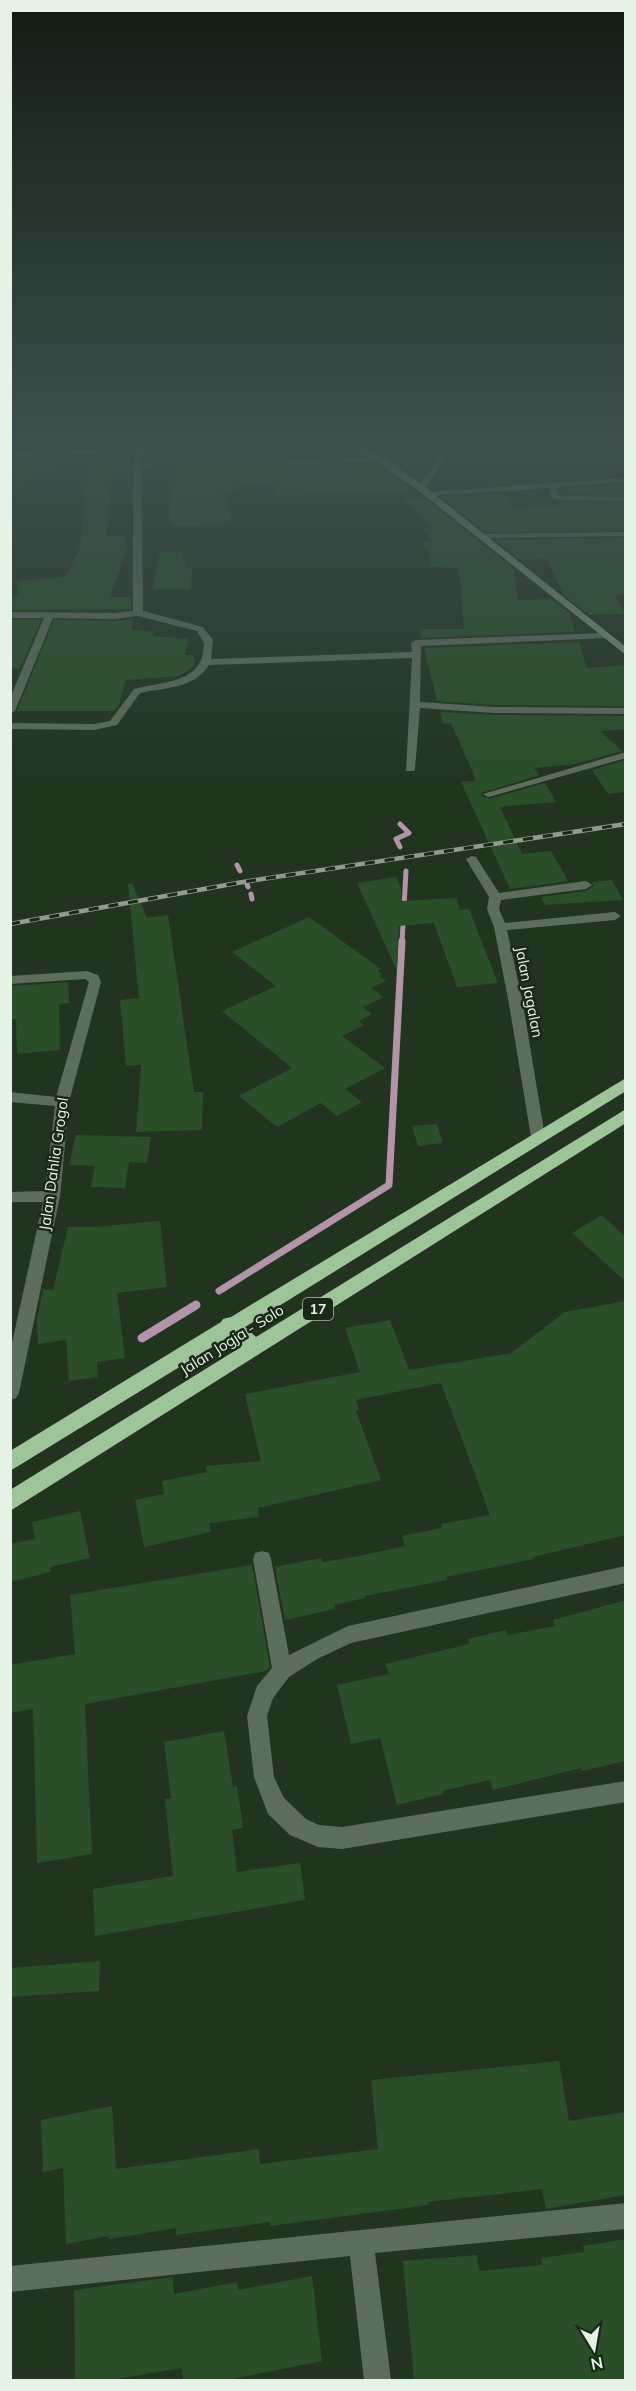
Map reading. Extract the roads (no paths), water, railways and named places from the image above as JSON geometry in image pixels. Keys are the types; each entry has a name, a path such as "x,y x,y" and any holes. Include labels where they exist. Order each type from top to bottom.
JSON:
{"highway":[{"name":"Jalan Jogja - Solo","path":"12,1457 626,1083"},
{"name":"Jalan Jogja - Solo","path":"10,1502 626,1115"},
{"path":"230,1324 255,1348"}],"main road":[{"path":"511,559 626,652"}],"street":[{"path":"138,559 138,613"},
{"path":"10,615 115,616 138,613 178,621 200,629 207,634 209,640 206,662 201,674 187,681 137,691 120,717 105,726 10,726"},
{"path":"10,711 50,615"},
{"path":"410,769 417,655 415,644 422,641 605,636"},
{"path":"206,662 417,655"},
{"path":"414,705 494,710 626,711"},
{"path":"488,794 626,755"},
{"name":"Jalan Jagalan","path":"472,859 495,897 493,909 500,927 516,1004 538,1137"},
{"path":"495,897 586,885"},
{"path":"500,927 615,916"},
{"name":"Jalan Dahlia Grogol","path":"10,980 87,975 95,982 62,1102 52,1196 10,1393"},
{"path":"10,1097 62,1102"},
{"path":"10,1197 52,1196"},
{"path":"262,1559 282,1670"},
{"path":"626,1574 348,1635 310,1653 282,1670 264,1693 257,1716 264,1777 276,1806 298,1827 318,1836 342,1838 626,1791"},
{"path":"10,2279 626,2216"},
{"path":"361,2242 378,2380"}],"waterway":[{"path":"400,824 409,833 396,839 400,847"},
{"path":"237,865 240,871"},
{"path":"402,942 406,871"},
{"path":"251,894 252,899"},
{"path":"219,1291 389,1185 402,941"},
{"path":"142,1338 196,1305"}],"railway":[{"path":"10,924 243,882 626,824"}]}
